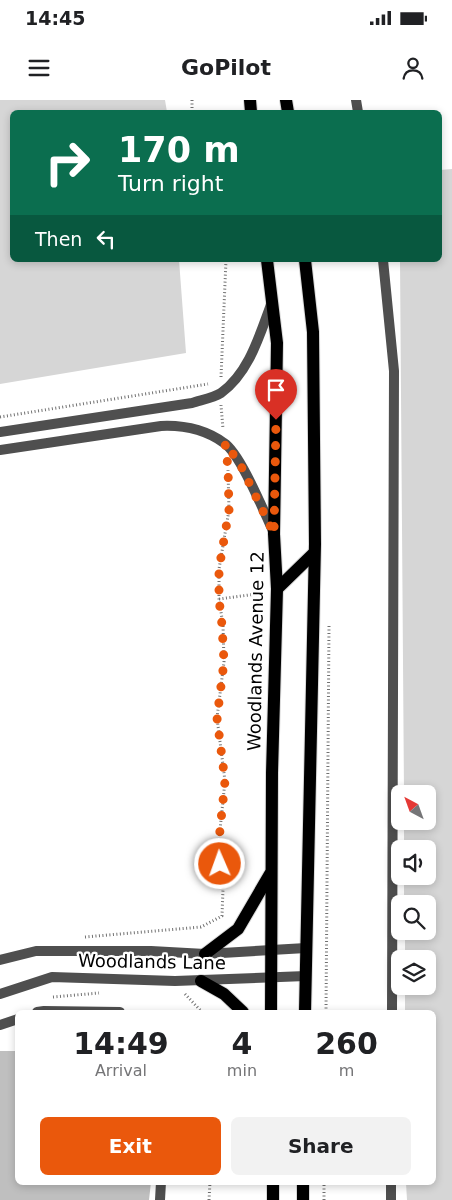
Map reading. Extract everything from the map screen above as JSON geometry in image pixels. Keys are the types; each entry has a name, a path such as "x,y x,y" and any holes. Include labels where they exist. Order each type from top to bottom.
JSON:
{"main road":[{"name":"Woodlands Avenue 12","path":"268,262 277,343 274,534 277,588 272,773 270,1010"},
{"path":"305,262 313,332 314,554 305,1010"},
{"path":"277,588 314,554"},
{"path":"205,954 238,929 272,872"},
{"path":"201,981 224,994 241,1010"},
{"path":"273,1185 273,1200"},
{"path":"303,1185 303,1200"}],"street":[{"path":"383,262 394,371 392,1010"},
{"path":"0,432 192,403 220,393 247,364 272,302"},
{"path":"0,450 179,425 200,431 225,443 240,464 274,534"},
{"name":"Woodlands Lane","path":"0,960 36,951 151,951 205,954 306,948"},
{"name":"Woodlands Lane","path":"0,994 52,977 201,981 306,976"},
{"path":"0,1025 15,1020"},
{"path":"160,1200 161,1185"},
{"path":"391,1185 391,1200"}],"path":[{"path":"225,443 220,393 226,262"},
{"path":"0,417 221,382"},
{"path":"76,937 201,926 222,916 223,889 219,840 225,781 217,718 224,662 219,599 219,569 229,510 228,467"},
{"path":"182,989 200,1010"},
{"path":"44,998 70,994 108,992"},
{"path":"210,1185 210,1200"},
{"path":"324,1185 324,1200"}],"shaded area":[{"path":"0,100 165,100 167,110 10,110 10,262 179,262 186,353 0,384"},
{"path":"452,169 452,1200 407,1200 406,1185 436,1185 436,1010 405,1010 405,995 436,995 436,950 405,950 405,940 436,940 436,895 404,895 404,885 436,885 436,840 404,840 404,830 436,830 436,785 404,785 400,262 442,262 442,170"}],"building":[{"path":"0,1051 15,1051 15,1185 151,1185 149,1200 0,1200"}],"route":[{"path":"220,864 219,840 225,781 218,740 217,718 224,662 219,599 219,569 229,510 228,467 225,443 240,464 274,534 276,420"}]}
